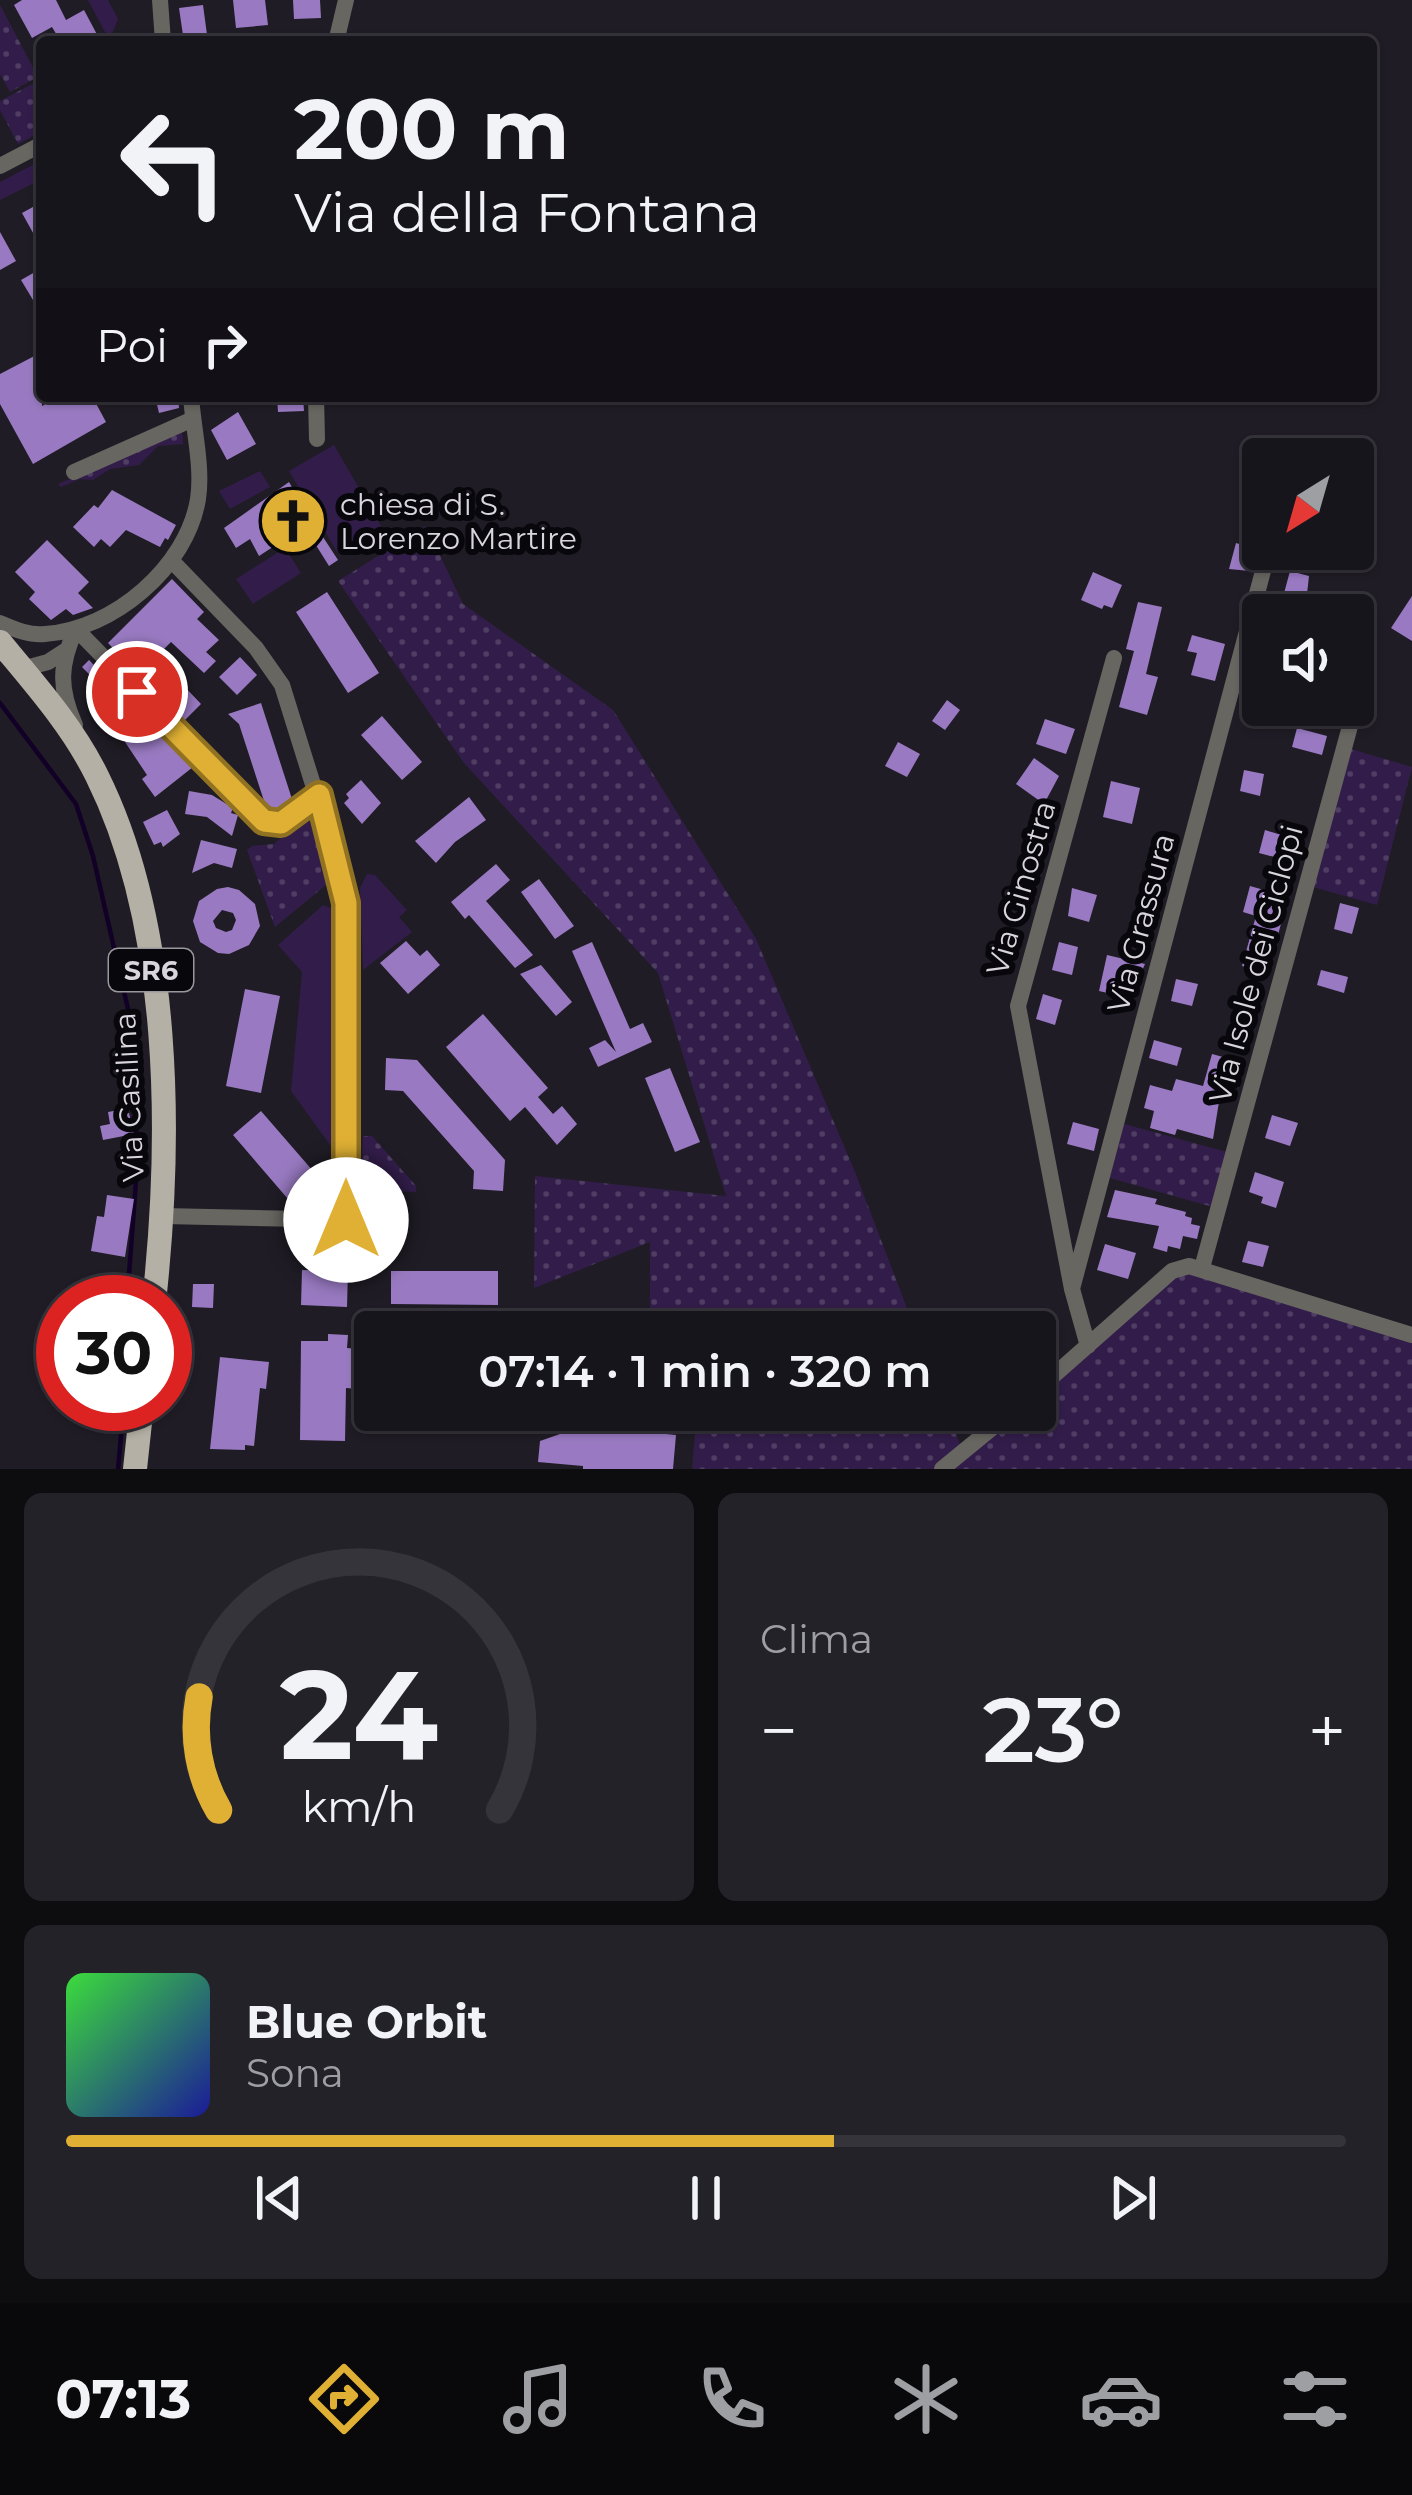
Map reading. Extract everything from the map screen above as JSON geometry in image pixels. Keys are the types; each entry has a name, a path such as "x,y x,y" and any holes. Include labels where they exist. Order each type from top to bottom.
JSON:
{"main road":[{"name":"Via Casilina","path":"0,642 70,731 98,778 134,881 155,997 165,1093 157,1275"},
{"path":"135,1469 139,1431"}],"street":[{"path":"160,0 163,36"},
{"path":"337,36 346,0"},
{"path":"0,166 36,147"},
{"path":"316,402 317,439"},
{"path":"20,666 29,644 43,635 76,629 123,604 171,560 199,496 195,404 74,472"},
{"path":"163,1216 346,1220 346,903 319,795 293,710 274,670 171,560"},
{"name":"Via Grassura","path":"1072,1289 1263,571"},
{"path":"0,623 43,635"},
{"path":"76,629 65,651 64,697 98,778"},
{"path":"76,629 264,821 281,823 319,795"},
{"path":"20,666 48,662 65,651"},
{"name":"Via Ginostra","path":"1088,1346 1072,1289 1018,1006 1114,658"},
{"name":"Via Isole dei Ciclopi","path":"1202,1268 1350,726"},
{"path":"1056,1374 1172,1271 1190,1266 1412,1334"},
{"path":"942,1469 988,1431"}],"shaded area":[{"path":"88,0 108,0 118,19 112,34 107,36"},
{"path":"0,5 36,78 10,92 0,74"},
{"path":"36,82 36,134 18,144 0,101"},
{"path":"36,163 36,182 0,200 0,182"},
{"path":"182,431 183,444 158,446 139,465 110,469 93,480 58,484"},
{"path":"334,445 381,526 337,552 289,471"},
{"path":"260,471 270,487 230,509 219,491"},
{"path":"426,526 463,604 613,710 756,939 908,1311 650,1311 650,1242 534,1288 535,1176 726,1196 658,973 464,763 338,581"},
{"path":"285,548 301,573 253,604 236,579"},
{"path":"1351,749 1412,767 1377,905 1313,887"},
{"path":"308,814 327,884 275,927 247,850 274,844"},
{"path":"367,874 375,875 407,910 399,917 412,932 363,970 360,888"},
{"path":"323,905 331,908 334,925 333,1149 291,1091 302,972 278,945"},
{"path":"1124,1124 1227,1152 1213,1207 1110,1178"},
{"path":"363,1136 372,1136 416,1186 416,1192 361,1190"},
{"path":"1202,1268 1412,1335 1412,1469 692,1469 695,1431 955,1431 960,1444 977,1431 1056,1431 1056,1369 1172,1271"}],"building":[{"path":"22,0 56,0 66,20 84,10 98,36 57,36 52,27 32,38 14,5"},
{"path":"233,0 265,0 268,25 236,28"},
{"path":"293,0 320,0 321,18 294,19"},
{"path":"203,5 207,36 183,36 179,8"},
{"path":"36,205 36,238 22,213"},
{"path":"0,232 16,261 0,270"},
{"path":"36,271 36,305 21,280"},
{"path":"36,355 36,402 42,406 95,402 106,422 33,464 0,404 0,374"},
{"path":"156,402 178,402 179,408 159,413"},
{"path":"277,402 303,402 304,411 278,412"},
{"path":"238,412 256,444 227,460 211,430"},
{"name":"chiesa di S. Lorenzo Martire","path":"289,482 319,533 296,547 293,541 281,548 279,543 259,556 250,539 236,548 224,528"},
{"path":"112,490 176,525 168,540 160,547 126,530 110,547 101,539 94,547 73,527"},
{"path":"323,537 338,560 329,566 314,542"},
{"path":"47,540 89,582 78,593 93,608 73,615 66,609 51,620 29,599 35,592 15,572"},
{"path":"1236,543 1242,545 1242,570 1251,570 1250,571 1229,569"},
{"path":"1290,571 1309,576 1307,594 1284,594"},
{"path":"1093,572 1122,585 1112,608 1081,600"},
{"path":"172,579 204,612 197,619 219,640 206,652 216,661 204,673 171,642 147,666 175,693 183,685 201,704 184,721 108,643"},
{"path":"327,592 379,673 348,693 296,612"},
{"path":"1412,596 1412,641 1391,628"},
{"path":"1138,602 1162,607 1146,674 1158,677 1147,715 1119,707 1134,651 1126,649"},
{"path":"1192,635 1225,644 1215,681 1191,675 1197,653 1187,651"},
{"path":"240,657 257,675 237,695 219,677"},
{"path":"89,660 193,767 155,797 125,742 141,727 82,667"},
{"path":"947,700 960,710 945,730 932,721"},
{"path":"261,703 292,799 278,810 265,804 239,724 228,714"},
{"path":"382,716 422,762 402,780 361,735"},
{"path":"1045,719 1075,729 1066,754 1036,744"},
{"path":"1297,728 1327,736 1322,755 1292,747"},
{"path":"898,742 920,754 907,777 885,766"},
{"path":"1034,758 1059,776 1044,804 1016,784"},
{"path":"1244,770 1264,774 1260,796 1240,791"},
{"path":"361,780 381,803 362,824 344,803 349,798 346,794"},
{"path":"1111,781 1140,788 1132,824 1103,817"},
{"path":"189,791 212,795 233,808 231,813 238,815 232,836 207,817 185,814"},
{"path":"469,797 486,820 436,863 415,841"},
{"path":"167,810 180,834 163,847 161,842 154,845 143,822"},
{"path":"1265,830 1288,837 1282,859 1259,853"},
{"path":"201,840 237,849 232,868 214,863 192,873"},
{"path":"496,864 510,880 486,901 533,955 515,968 469,915 465,919 451,902"},
{"path":"539,879 574,926 555,939 521,892"},
{"path":"1250,886 1288,897 1268,973 1242,966 1256,916 1243,912"},
{"path":"1072,888 1097,895 1089,922 1068,916"},
{"path":"217,889 239,890 255,904 260,926 249,945 229,954 200,942 193,921 199,901","holes":["222,910 233,913 232,930 216,928 213,921"]},
{"path":"1340,903 1359,908 1352,934 1334,929"},
{"path":"406,941 420,956 427,950 440,965 408,994 380,963"},
{"path":"592,942 630,1029 643,1023 652,1042 598,1067 589,1048 605,1040 616,1052 572,951"},
{"path":"1059,942 1078,947 1072,975 1052,970"},
{"path":"1107,955 1145,964 1132,993 1122,991 1121,996 1099,991"},
{"path":"541,965 572,1002 556,1016 520,974"},
{"path":"1321,970 1348,977 1344,993 1317,985"},
{"path":"1176,979 1198,984 1192,1006 1171,1001"},
{"path":"245,989 280,996 261,1093 226,1086"},
{"path":"1043,994 1062,1000 1055,1025 1036,1019"},
{"path":"483,1014 548,1088 538,1097 553,1114 562,1106 577,1124 557,1145 525,1107 510,1121 446,1047"},
{"path":"1154,1040 1182,1048 1177,1066 1149,1058"},
{"path":"1212,1054 1245,1063 1238,1088 1222,1083 1213,1139 1177,1129 1175,1135 1150,1128 1154,1111 1144,1108 1150,1085 1172,1091 1176,1079 1203,1086"},
{"path":"386,1058 417,1060 505,1160 503,1191 473,1189 474,1171 403,1091 385,1090"},
{"path":"670,1068 700,1142 675,1152 645,1078"},
{"path":"119,1110 120,1115 129,1113 134,1134 103,1140 100,1126 110,1124 108,1112"},
{"path":"261,1111 326,1186 302,1206 294,1206 233,1135"},
{"path":"1272,1115 1298,1123 1290,1146 1265,1138"},
{"path":"1073,1122 1099,1129 1094,1151 1067,1144"},
{"path":"1255,1172 1284,1182 1276,1208 1249,1192"},
{"path":"1115,1190 1157,1199 1155,1204 1186,1212 1191,1224 1200,1226 1197,1239 1183,1236 1180,1249 1168,1246 1167,1252 1153,1248 1159,1226 1107,1217"},
{"path":"107,1195 134,1199 125,1257 91,1251 97,1216 104,1217"},
{"path":"1248,1241 1269,1246 1263,1267 1242,1262"},
{"path":"1105,1244 1136,1253 1128,1279 1097,1270"},
{"path":"302,1270 348,1271 347,1307 301,1305"},
{"path":"391,1271 498,1271 498,1305 391,1304"},
{"path":"193,1284 214,1284 213,1308 192,1307"},
{"path":"328,1334 348,1335 347,1348 354,1349 354,1389 346,1388 345,1441 300,1440 301,1341 328,1341"},
{"path":"220,1357 269,1362 266,1389 260,1388 254,1446 245,1445 245,1450 210,1449"},
{"path":"569,1431 676,1435 673,1469 583,1469 538,1462 540,1441"}],"waterway":[{"path":"0,703 76,804 93,856 128,1009 138,1154 129,1275"},
{"path":"118,1469 122,1431"}],"place":[{"name":"chiesa di S. Lorenzo Martire","path":"293,521"}],"route":[{"path":"137,692 264,821 281,823 319,795 346,903 346,1220"}]}
